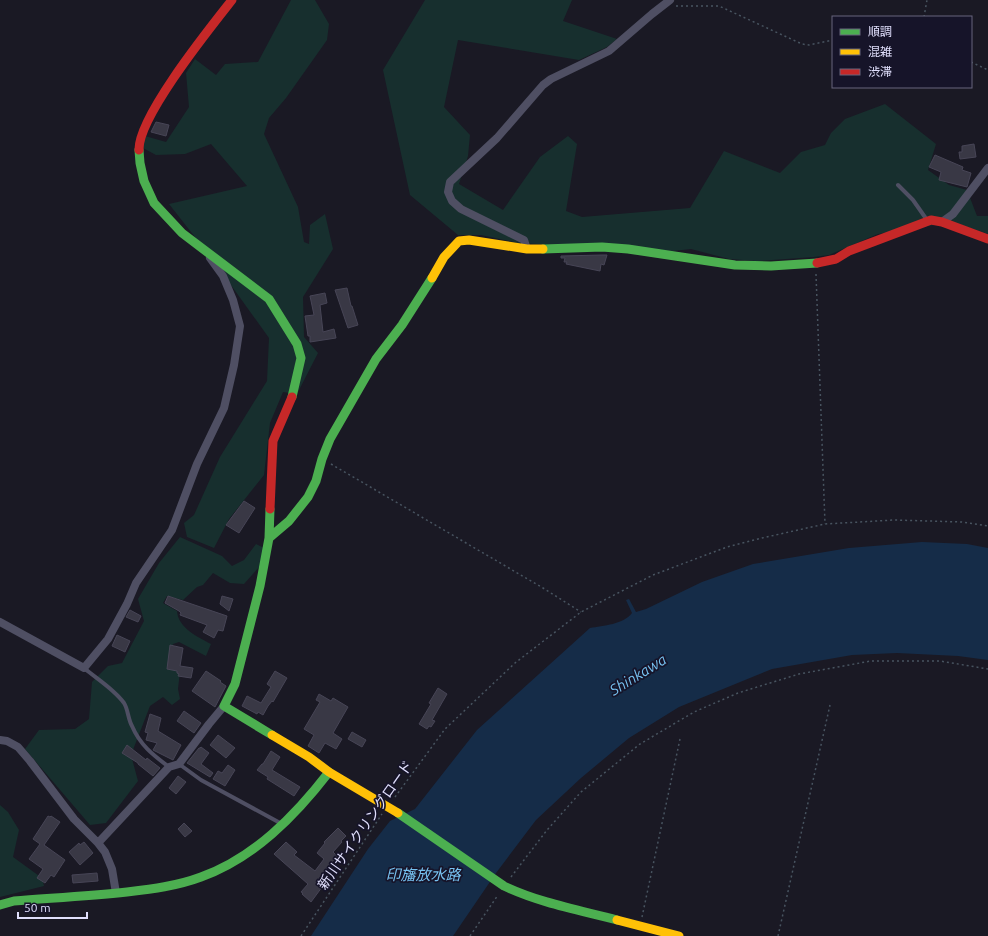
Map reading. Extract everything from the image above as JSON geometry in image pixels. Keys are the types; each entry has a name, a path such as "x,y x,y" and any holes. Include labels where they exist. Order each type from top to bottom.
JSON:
{"street":[{"path":"98,843 169,767 179,764 224,706 233,688 247,641 269,538 273,441 294,390 300,358 297,344 269,299 182,233 154,203 144,181 140,163 139,143 146,123 168,86 232,0"},
{"path":"527,249 524,240 461,209 452,201 448,192 450,182 497,138 550,79 609,51 652,14 669,2"},
{"path":"942,222 953,214 988,168"},
{"path":"269,538 288,521 308,497 316,481 322,459 330,439 376,360 402,325 452,246 459,241 469,240 527,249 602,247 628,249 735,265 771,266 816,263 836,259 849,251 931,220 942,222 988,239"},
{"path":"0,622 84,668 108,640 136,583 172,530 197,464 224,408 234,365 240,326 233,300 223,276 204,250"},
{"path":"224,706 309,757 329,772 387,805 504,886 519,893 548,902 679,936"},
{"path":"0,740 7,741 18,747 74,819 105,852 112,868 116,893"},
{"path":"0,905 14,902 116,893 180,884 213,872 253,850 283,824 321,784 329,772"}],"lane":[{"path":"898,186 913,200 928,221"},
{"path":"84,668 116,693 125,704 136,735 148,751 169,767"},
{"path":"179,764 201,780 283,824"}],"path":[{"path":"924,16 927,0"},
{"path":"669,2 672,6 719,6 802,44 809,45 832,40"},
{"path":"972,62 988,70"},
{"path":"816,263 826,524"},
{"path":"322,459 543,588 581,612"},
{"name":"新川サイクリングロード","path":"301,936 387,805 395,797 445,729 515,663 581,612 653,575 693,559 727,547 826,524 894,520 962,522 988,526"},
{"path":"470,936 504,886 547,830 581,792 640,744 694,712 738,693 799,674 871,661 940,661 988,669"},
{"path":"778,936 830,705"},
{"path":"640,926 680,739"}],"green space":[{"path":"291,0 315,0 329,24 327,40 286,98 269,118 264,134 298,207 304,242 309,244 310,225 325,214 333,249 303,297 304,337 318,353 297,394 283,392 270,423 264,475 229,519 214,548 187,537 184,523 194,515 220,457 267,381 269,338 213,260 169,204 247,186 211,144 185,154 156,155 143,148 145,136 166,142 189,107 186,73 195,59 216,75 225,64 258,62"},
{"path":"425,0 572,0 563,21 617,39 607,47 579,60 458,40 444,107 470,135 468,156 459,184 503,210 540,157 568,136 577,144 566,211 582,217 690,208 724,151 780,173 801,152 825,145 831,133 845,119 885,104 936,144 928,170 949,185 967,190 977,216 988,216 988,234 953,222 878,234 829,255 757,261 729,259 691,249 673,251 518,243 481,235 458,235 410,195 383,70"},
{"path":"180,537 222,556 232,566 244,560 256,544 264,548 261,565 244,584 230,583 213,573 203,585 197,587 183,600 167,596 163,603 177,611 178,617 185,627 195,635 211,644 206,656 179,642 173,644 167,667 180,671 178,689 180,699 172,705 163,697 150,706 131,755 138,781 106,823 90,825 25,749 39,730 75,729 89,719 92,682 108,666 122,663 144,621 138,599 159,563"},
{"path":"0,805 8,812 19,830 13,857 42,878 44,886 0,897"}],"water":[{"name":"印旛放水路","path":"922,542 967,544 988,548 988,660 958,656 897,653 852,655 772,669 679,707 629,738 581,778 536,820 496,873 453,936 311,936 368,849 390,821 415,809 477,730 590,628 613,624 628,617 632,613 626,600 629,599 636,612 646,609 702,582 753,564 849,548"}],"building":[{"path":"156,122 169,125 166,136 151,132"},
{"path":"974,144 976,157 960,159 959,152 962,152 962,146"},
{"path":"935,155 963,167 962,170 971,173 967,187 939,180 941,172 929,167"},
{"path":"607,255 604,265 601,264 600,271 566,264 567,262 564,262 565,258 561,258 561,256"},
{"path":"347,288 351,306 358,325 348,328 335,290"},
{"path":"325,293 327,303 320,305 323,332 334,329 336,338 310,342 305,316 314,315 310,296"},
{"path":"244,501 255,508 239,533 226,525"},
{"path":"168,596 227,616 223,631 218,630 214,638 203,632 207,625 180,615 181,613 179,611 165,603"},
{"path":"222,596 233,599 229,611 220,604"},
{"path":"130,610 141,616 138,622 126,617"},
{"path":"117,635 130,641 125,652 112,646"},
{"path":"170,645 183,648 180,666 193,668 191,678 178,676 179,674 177,671 167,669"},
{"path":"206,671 226,686 215,707 192,691"},
{"path":"275,671 287,678 273,702 272,701 268,706 263,715 258,712 257,714 242,706 247,696 261,703 271,687 267,684"},
{"path":"438,688 447,694 432,720 435,721 431,727 429,726 427,729 419,724 431,704 429,703"},
{"path":"319,694 331,701 333,698 348,707 333,733 342,739 336,749 325,743 319,753 308,746 314,735 304,729 320,702 316,700"},
{"path":"184,711 201,723 194,733 177,721"},
{"path":"150,714 161,718 158,731 181,745 173,760 153,750 157,743 146,740 148,733 145,732"},
{"path":"352,732 366,740 362,747 348,739"},
{"path":"218,735 235,748 226,758 210,745"},
{"path":"127,745 146,760 147,758 160,768 153,776 138,763 122,753"},
{"path":"201,747 209,753 201,764 213,773 210,777 187,763"},
{"path":"271,751 280,757 272,770 300,787 294,796 267,779 268,777 257,770 263,764"},
{"path":"228,765 235,770 225,786 213,779 218,771 222,773"},
{"path":"178,776 186,782 176,794 169,788"},
{"path":"48,816 51,816 60,822 44,845 65,860 54,877 51,875 45,883 37,878 43,869 29,859 40,844 33,839"},
{"path":"184,823 192,831 185,837 178,829"},
{"path":"338,828 346,836 333,852 337,856 322,874 328,879 311,902 301,892 308,884 274,854 286,842 297,852 294,855 315,871 324,859 317,853 325,843 324,842"},
{"path":"84,842 93,853 80,865 69,852 79,843 80,845"},
{"path":"97,873 98,881 73,883 72,875"}],"traffic: fast":[{"path":"139,150 144,181 154,203 182,233 269,299 297,344 301,358 292,397"},
{"path":"543,249 602,247 628,249 735,265 771,266 817,263"},
{"path":"269,538 289,521 308,497 316,481 322,459 330,439 376,359 402,325 432,278"},
{"path":"270,509 269,538 260,586 235,684 224,706 272,735"},
{"path":"0,905 14,901 146,890 174,885 201,877 239,859 272,834 288,820 329,772"},
{"path":"398,813 504,886 546,902 617,920"}],"traffic: slow":[{"path":"432,278 444,257 459,241 469,240 527,249 543,249"},
{"path":"272,735 309,757 329,772 398,813"},
{"path":"617,920 679,936"}],"traffic: jam":[{"path":"139,150 142,135 162,95 232,0"},
{"path":"817,263 836,259 849,251 931,220 942,222 988,239"},
{"path":"270,509 273,441 292,397"}],"water label":[{"name":"Shinkawa","path":"638,675"}]}
